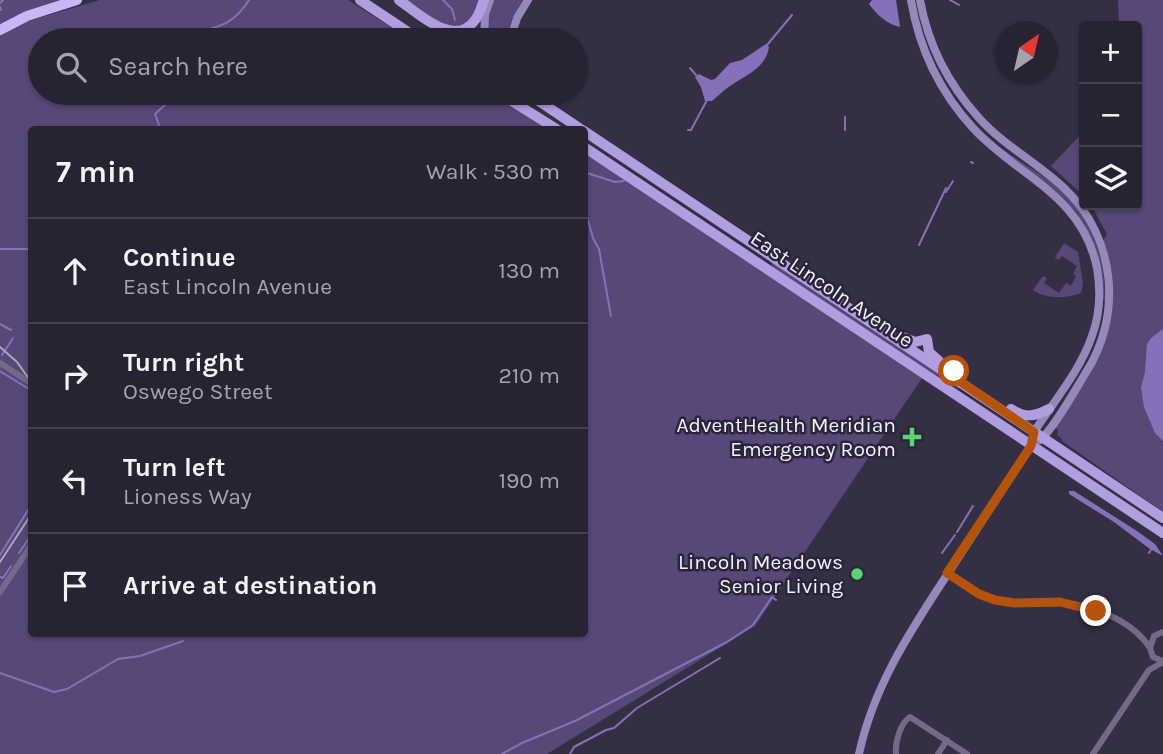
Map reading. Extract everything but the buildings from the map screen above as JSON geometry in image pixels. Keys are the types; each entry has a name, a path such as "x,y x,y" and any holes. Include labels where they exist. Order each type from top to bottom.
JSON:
{"highway":[{"path":"0,30 27,16 77,0"}],"main road":[{"path":"359,0 402,28"},
{"path":"388,0 430,28"},
{"path":"399,0 441,28"},
{"path":"466,28 472,24 484,0"},
{"path":"484,28 485,13 490,0"},
{"path":"514,28 528,0"},
{"path":"911,0 930,65 945,92 989,144 1048,188 1067,206 1084,232 1095,261 1099,296 1094,332 1083,357 1049,409 1039,435"},
{"path":"859,754 887,671 910,631 1031,446 1088,369 1104,334 1110,292 1104,253 1089,219 1057,181 997,136 964,100 931,41 920,0"},
{"path":"518,105 552,126"},
{"name":"East Lincoln Avenue","path":"545,105 577,126"},
{"name":"East Lincoln Avenue","path":"588,133 1163,518"},
{"name":"East Lincoln Avenue","path":"588,150 1163,533"},
{"path":"855,312 870,315 908,341 927,339 930,355 954,371 958,380"},
{"path":"976,393 991,396 1025,416 1035,416 1049,409"}],"street":[{"path":"0,363 28,381"},
{"path":"0,592 28,550"},
{"path":"947,573 992,599 1014,603 1045,601 1072,604 1103,614 1139,633 1160,634"},
{"path":"1139,633 1156,659 1163,662"},
{"path":"1149,670 1152,639 1160,634"},
{"path":"1093,754 1149,670 1163,662"},
{"path":"895,754 903,724 909,718 967,754"},
{"path":"938,754 947,740"}],"shaded area":[{"path":"0,0 61,0 0,25"},
{"path":"100,0 348,0 392,28 28,28 28,105 509,105 543,126 28,126 28,637 588,637 588,155 922,378 755,626 547,754 0,754 0,35 25,22"},
{"path":"401,0 481,0 471,22 446,28"},
{"path":"494,0 523,0 509,28 487,28"},
{"path":"872,0 896,0 900,27 879,15 869,4"},
{"path":"1118,0 1163,0 1163,512 1062,441 1054,427 1095,361 1110,319 1110,270 1103,241 1107,234 1094,210 1142,210 1142,21 1119,21"},
{"path":"766,44 769,47 760,66 712,101 705,101 695,77 699,74 711,80 715,79 730,63 742,60"},
{"path":"1079,136 1079,191 1051,166"},
{"path":"996,145 1055,184 1076,206 1091,228 1103,264 1105,302 1093,246 1084,223 1063,198"},
{"path":"1064,243 1078,252 1083,283 1081,293 1056,297 1038,293 1033,290 1043,276 1047,278 1044,283 1059,293 1066,283 1071,286 1077,266 1062,256 1059,260 1055,257"},
{"path":"771,261 960,387 959,389 773,268"},
{"path":"1163,329 1163,441 1155,433 1144,407 1141,387 1147,344"},
{"path":"1069,491 1074,491 1137,531 1155,544 1163,556 1069,494"}],"waterway":[{"path":"0,3 3,0"},
{"path":"212,28 234,18 249,0"},
{"path":"443,0 452,9 455,20"},
{"path":"950,0 959,5"},
{"path":"767,45 792,15"},
{"path":"690,68 696,75"},
{"path":"688,130 691,130 707,100"},
{"path":"159,126 155,114 165,105"},
{"path":"845,117 845,130"},
{"path":"588,173 615,182 624,181"},
{"path":"946,192 953,181"},
{"path":"919,245 946,188"},
{"path":"588,220 599,249 611,316"},
{"path":"0,249 28,249"},
{"path":"0,324 11,330"},
{"path":"2,355 13,338"},
{"path":"0,371 28,388"},
{"path":"957,532 973,506"},
{"path":"0,555 28,510"},
{"path":"942,553 955,535"},
{"path":"19,553 28,540"},
{"path":"1149,553 1152,548"},
{"path":"0,577 3,578 11,566"},
{"path":"502,754 575,721 727,642 753,625 772,597 776,600"},
{"path":"0,673 54,692 67,689 118,659 140,656 183,641"},
{"path":"570,754 574,747 614,728 637,708 720,658"}],"tram line":[{"path":"0,347 17,362 28,377"},
{"path":"0,562 28,519"}],"place":[{"name":"AdventHealth Meridian Emergency Room","path":"912,437"},
{"name":"Lincoln Meadows Senior Living","path":"857,574"}],"route":[{"path":"954,371 958,380 1034,432 1031,446 947,573 979,594 995,600 1014,603 1060,602 1096,611"}]}
